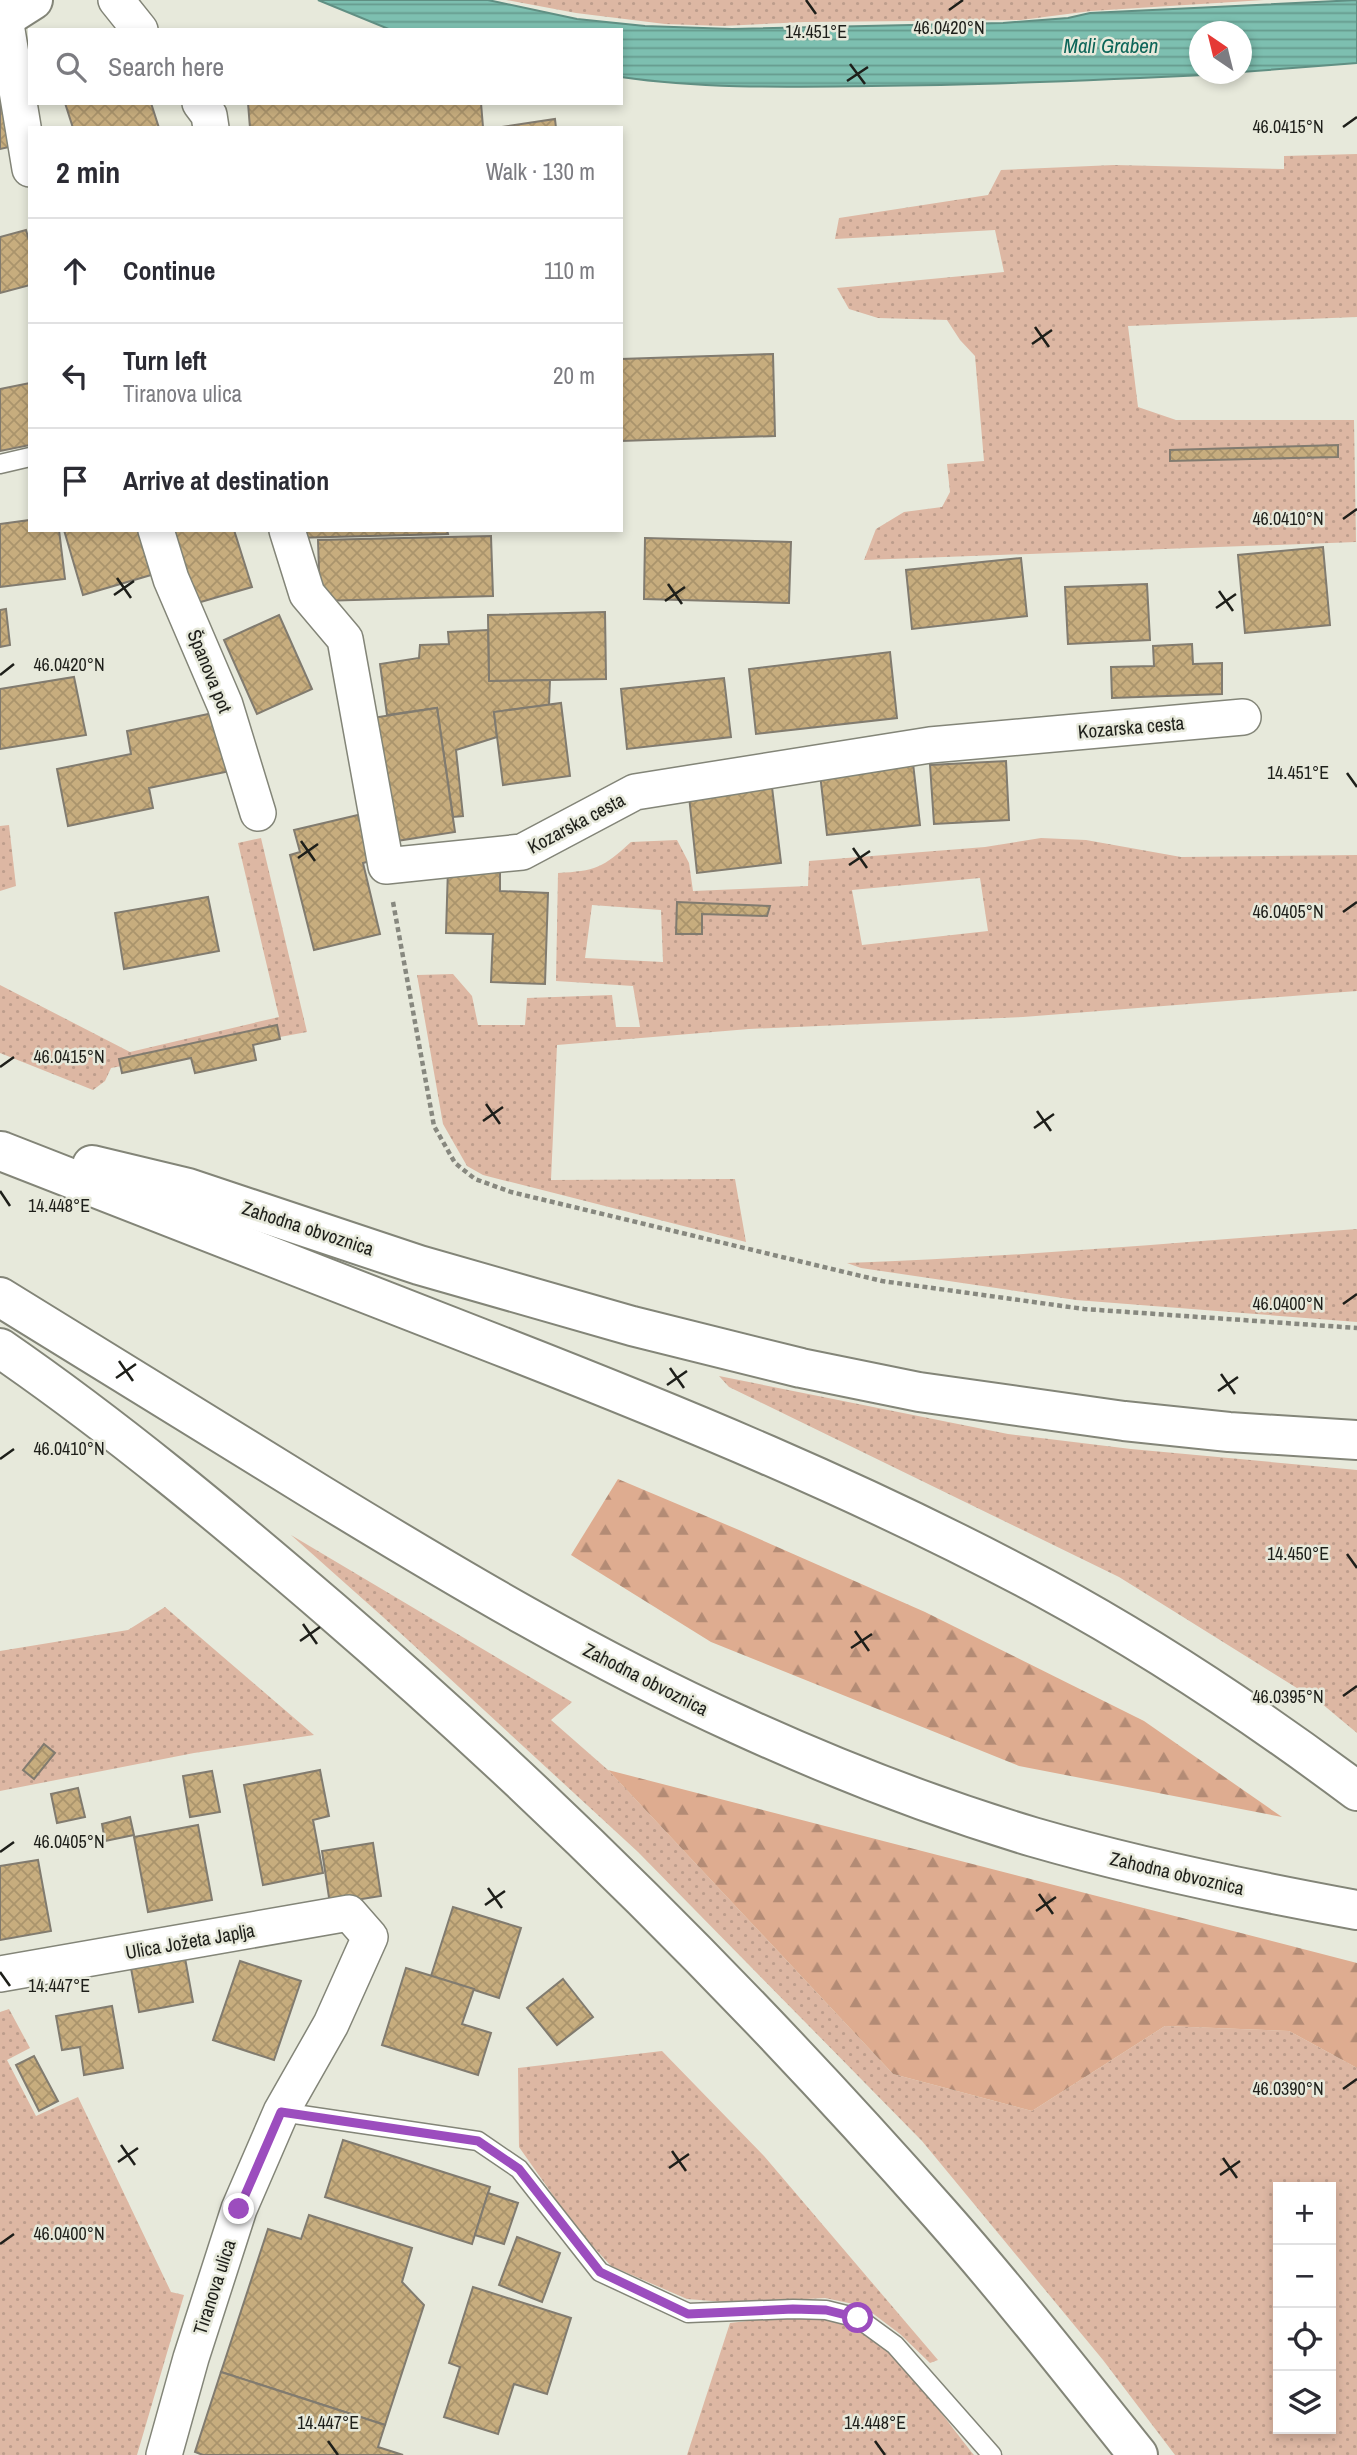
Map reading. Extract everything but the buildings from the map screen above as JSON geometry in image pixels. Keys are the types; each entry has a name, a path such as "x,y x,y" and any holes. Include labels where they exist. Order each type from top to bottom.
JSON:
{"highway":[{"name":"Zahodna obvoznica","path":"1,1151 100,1166 188,1188 419,1265 632,1326 801,1368 919,1392 1124,1421 1229,1432 1357,1440"},
{"path":"1,1151 610,1389 861,1496 1037,1585 1141,1644 1230,1701 1357,1791"},
{"name":"Zahodna obvoznica","path":"0,1297 477,1588 614,1664 738,1725 839,1768 934,1804 1031,1836 1128,1863 1227,1886 1357,1910"},
{"path":"0,1348 148,1459 277,1564 434,1700 585,1840 732,1987 933,2206 1138,2455"}],"street":[{"path":"116,0 138,28"},
{"path":"13,13 28,151"},
{"path":"202,105 209,115 211,126"},
{"name":"Španova pot","path":"157,532 171,579 225,705 258,813"},
{"path":"288,532 307,594 345,639 386,866"},
{"name":"Kozarska cesta","path":"386,866 522,852 635,792 930,744 1244,717"},
{"name":"Ulica Jožeta Japlja","path":"0,1974 349,1913 370,1937"},
{"name":"Tiranova ulica","path":"164,2455 191,2358 239,2209 281,2112 331,2024 370,1937"}],"lane":[{"path":"0,464 28,457"},
{"path":"281,2112 478,2141 519,2169 600,2272 688,2314 793,2309 826,2310 858,2318 895,2345 992,2455"}],"path":[{"path":"386,866 434,1126 455,1163 475,1179 511,1192 882,1281 1084,1309 1357,1328"}],"shaded area":[{"path":"506,0 1264,0 1091,11 1021,20 805,22 723,26 665,24 576,13"},
{"path":"1357,154 1357,317 1128,326 1138,407 1176,420 1354,420 1356,542 864,560 876,529 904,512 942,507 950,492 947,464 984,461 975,356 947,320 878,318 849,309 837,288 1004,272 995,230 835,239 839,218 988,195 1001,170 1114,165 1284,169 1284,156"},
{"path":"9,825 16,886 0,891 0,826"},
{"path":"261,838 307,1032 111,1068 105,1081 93,1090 0,1053 0,985 130,1052 279,1017 238,843"},
{"path":"1041,838 1086,840 1181,857 1357,855 1357,991 1023,1017 749,1029 557,1045 551,1180 735,1179 746,1242 483,1175 467,1166 443,1124 417,975 453,974 472,996 478,1025 525,1025 527,998 612,995 616,1027 640,1027 633,986 556,981 558,873 598,866 613,858 631,842 677,840 689,863 693,891 808,886 809,861 985,847","holes":["980,878 988,931 862,945 852,890","592,905 661,910 663,962 585,958"]},
{"path":"1357,1229 1357,1322 1076,1300 861,1268 847,1263 1038,1253"},
{"path":"719,1376 1008,1434 1131,1449 1357,1470 1357,1733 1321,1703 1119,1577 729,1387"},
{"path":"291,1535 572,1702 551,1720 608,1770 893,2074 1032,2111 1165,2026 1289,2031 1357,2068 1357,2455 1175,2455 1103,2360 922,2141 638,1852"},
{"path":"165,1607 314,1735 194,1753 0,1791 0,1651 128,1630"},
{"path":"9,2009 30,2048 7,2060 36,2116 78,2097 171,2292 184,2295 137,2455 0,2455 0,2012"},
{"path":"662,2051 764,2156 938,2360 930,2363 900,2334 863,2306 825,2298 737,2303 687,2299 611,2266 576,2228 519,2147 518,2068"},
{"path":"790,2316 834,2321 865,2334 899,2363 974,2455 687,2455 730,2323"}],"green space":[{"path":"618,1479 925,1612 1144,1721 1282,1817 1019,1766 711,1642 571,1555"},
{"path":"608,1770 1357,1963 1357,2068 1289,2031 1165,2026 1032,2111 893,2074"}],"water":[{"name":"Mali Graben","path":"318,0 488,0 577,19 645,26 732,29 1003,23 1068,18 1090,13 1357,0 1357,63 1252,71 1252,21 1189,21 1189,76 915,85 777,87 683,84 623,77 623,28 386,28"}],"route":[{"path":"239,2209 281,2112 478,2141 519,2169 600,2272 688,2314 793,2309 826,2310 858,2318"}]}
